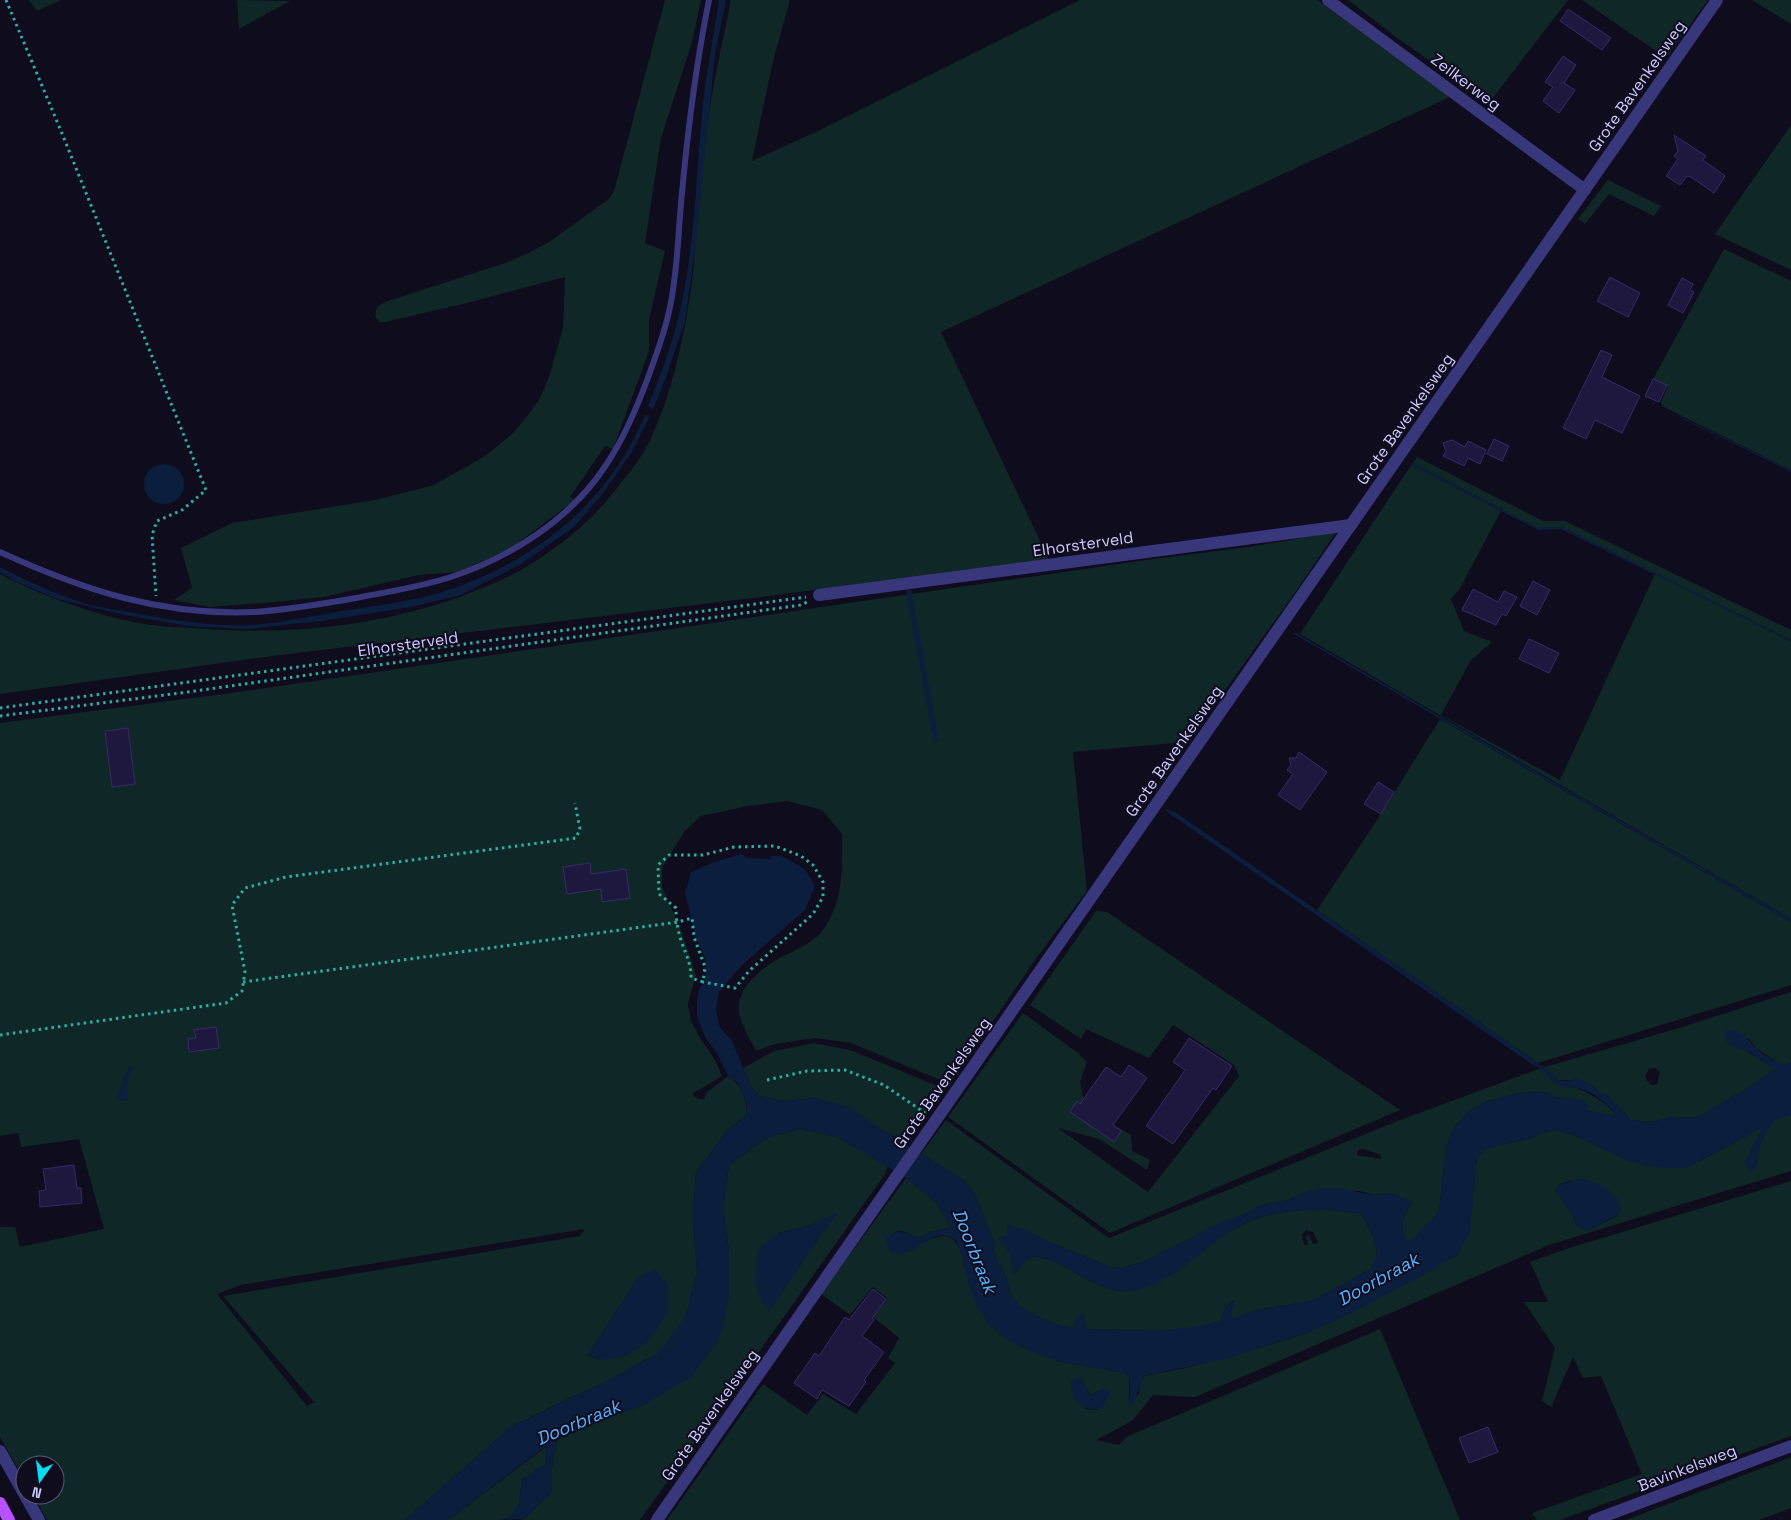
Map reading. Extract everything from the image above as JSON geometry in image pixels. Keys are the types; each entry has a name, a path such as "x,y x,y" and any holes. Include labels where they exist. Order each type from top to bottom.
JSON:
{"main road":[{"path":"0,1503 9,1520"}],"street":[{"name":"Zeilkerweg","path":"1328,0 1585,190"},
{"name":"Grote Bavenkelsweg","path":"657,1520 1717,0"},
{"name":"Elhorsterveld","path":"819,595 1351,525"},
{"name":"Bavinkelsweg","path":"1594,1520 1791,1446"},
{"path":"0,1451 39,1520"}],"lane":[{"path":"0,552 49,574 113,596 157,606 210,612 252,612 295,609 393,591 450,577 482,565 518,547 549,526 578,500 605,468 624,435 658,350 670,306 697,56 709,0"}],"path":[{"path":"6,0 206,490 182,510 157,521 152,535 157,606"},
{"name":"Elhorsterveld","path":"0,708 819,595"},
{"name":"Elhorsterveld","path":"0,716 188,692 801,605 819,595"},
{"path":"0,1035 226,1003 242,991 245,972 232,905 245,888 286,877 576,838 580,829 575,803"},
{"path":"775,846 801,856 813,866 823,882 823,897 813,914 749,971 735,988 691,978 691,965 681,942 678,922 676,908 659,894 658,865 669,855 704,855 734,847 775,846"},
{"path":"243,982 678,922 692,918 694,937 705,968 701,981"},
{"path":"768,1080 807,1071 845,1070 884,1085 937,1119"}],"green space":[{"path":"29,0 61,0 37,11"},
{"path":"237,0 290,1 239,29"},
{"path":"665,0 701,0 692,42 661,138 645,243 665,251 649,319 649,351 613,449 605,446 570,497 575,500 510,549 458,572 419,575 324,597 264,603 209,607 174,600 192,588 181,548 232,523 375,500 434,485 485,456 512,434 525,419 539,400 549,377 563,328 565,277 385,322 379,322 375,316 377,307 385,302 502,264 529,253 549,242 609,199 614,191"},
{"path":"731,0 790,0 772,65 752,161 820,130 1080,0 1318,0 1450,97 941,332 1049,560 272,656 0,694 0,574 35,591 74,606 132,622 166,627 227,630 296,630 365,622 399,615 465,595 526,567 568,538 589,519 622,482 646,448 661,414 674,372 680,350 694,263 699,186 708,116"},
{"path":"1348,0 1568,0 1489,103 1396,37"},
{"path":"1582,0 1708,0 1666,58"},
{"path":"1752,0 1791,0 1791,24"},
{"path":"1791,125 1791,270 1715,234"},
{"path":"1608,180 1661,206 1654,216 1609,194 1585,224 1578,219"},
{"path":"1724,249 1791,281 1791,470 1662,406 1661,402 1668,387 1653,379"},
{"path":"1417,457 1543,521 1565,521 1791,630 1791,640 1562,527 1538,528 1413,463"},
{"path":"1411,465 1501,511 1459,590 1451,599 1464,631 1492,642 1471,660 1441,715 1560,780 1655,574 1791,641 1791,919 1300,634"},
{"path":"1336,532 1299,587 1177,757 1175,743 1073,752 1087,891 1037,957 950,1084 851,1043 815,1038 775,1044 756,1051 746,1032 739,1012 741,995 745,988 764,968 819,935 830,919 835,907 840,884 842,834 822,810 787,801 748,806 701,816 684,832 662,868 662,887 680,928 696,975 688,1004 691,1021 715,1060 722,1076 692,1094 697,1098 704,1099 707,1092 728,1076 733,1079 742,1092 747,1114 726,1132 696,1173 693,1217 697,1272 682,1332 669,1350 643,1361 604,1383 511,1427 405,1520 47,1520 39,1505 65,1505 65,1455 15,1455 15,1463 0,1437 0,1227 15,1227 20,1247 104,1229 79,1139 21,1147 18,1133 0,1136 0,723 238,692 1146,560 1249,547","holes":["585,1229 580,1236 223,1296 314,1402 307,1406 217,1294 241,1285","639,1276 599,1360 588,1355"]},
{"path":"1440,719 1791,922 1791,985 1538,1063 1317,910 1381,814"},
{"path":"1096,911 1107,912 1400,1110 1110,1233 948,1117 1023,1013 1078,1053 1087,1062 1080,1082 1085,1108 1131,1135 1132,1151 1150,1160 1147,1170 1099,1139 1058,1128 1148,1192 1239,1076 1234,1065 1173,1025 1149,1058 1086,1029 1081,1039 1030,1005"},
{"path":"1791,992 1791,1063 1783,1066 1756,1048 1748,1038 1737,1048 1744,1049 1776,1069 1743,1091 1696,1118 1672,1117 1651,1122 1631,1120 1609,1097 1599,1093 1593,1086 1573,1080 1556,1080 1597,1098 1618,1117 1589,1111 1576,1099 1555,1097 1546,1092 1519,1093 1485,1102 1465,1115 1452,1131 1446,1149 1439,1211 1432,1221 1425,1225 1420,1233 1408,1243 1403,1232 1402,1222 1412,1203 1388,1193 1374,1195 1359,1191 1300,1194 1290,1200 1261,1205 1245,1214 1218,1224 1146,1261 1126,1267 1110,1267 1039,1238 1026,1230 1007,1226 1013,1275 1027,1260 1036,1256 1058,1263 1104,1287 1120,1291 1136,1290 1167,1276 1227,1233 1255,1219 1299,1210 1330,1210 1360,1213 1372,1234 1377,1252 1371,1269 1312,1301 1257,1310 1230,1320 1234,1300 1226,1307 1221,1321 1197,1328 1166,1331 1086,1329 1061,1326 1033,1315 1019,1306 1011,1296 1008,1282 994,1253 993,1240 976,1197 965,1181 921,1154 946,1120 1109,1238 1400,1120 1541,1068 1676,1029","holes":["1655,1068 1660,1072 1657,1084 1652,1085 1645,1076 1649,1069","1364,1149 1381,1155 1381,1159 1357,1155 1358,1150","1306,1230 1313,1232 1318,1243 1313,1244 1309,1235 1306,1236 1308,1244 1304,1245 1302,1235"]},
{"path":"814,1043 850,1050 945,1089 904,1142 816,1098 784,1101 760,1096 751,1087 743,1068 774,1051"},
{"path":"1791,1114 1791,1171 1549,1245 1195,1397 1153,1395 1133,1420 1097,1440 1119,1445 1126,1437 1380,1329 1460,1520 667,1520 763,1384 807,1415 823,1394 856,1414 895,1363 888,1358 899,1338 873,1317 887,1298 873,1287 850,1315 821,1294 906,1178 937,1203 951,1227 931,1232 918,1238 902,1231 894,1232 907,1252 935,1237 949,1237 955,1241 1057,1361 1125,1373 1129,1376 1129,1406 1139,1393 1140,1383 1144,1376 1185,1368 1266,1346 1306,1333 1351,1313 1474,1183 1477,1157 1487,1148 1532,1138 1540,1133 1556,1130 1577,1136 1627,1160 1700,1161 1764,1126 1750,1152 1758,1163 1759,1146 1764,1133 1775,1120","holes":["1569,1181 1595,1185 1606,1190 1617,1200 1617,1216 1587,1231 1576,1225 1572,1213 1555,1190 1559,1185","1080,1378 1091,1395 1098,1391 1098,1410 1085,1409"]},
{"path":"801,1129 837,1137 888,1166 885,1174 640,1520 520,1520 552,1492 552,1468 557,1440 614,1415 643,1405 729,1251 723,1208 729,1165 768,1137","holes":["837,1213 781,1293 778,1233 812,1225"]},
{"path":"1791,1181 1791,1436 1560,1520 1537,1520 1532,1513 1642,1474 1601,1376 1583,1378 1573,1357 1551,1407 1542,1401 1555,1348 1524,1302 1548,1302 1530,1262 1566,1249"},
{"path":"547,1446 545,1465 522,1480 519,1504 511,1517 499,1520 448,1520"},
{"path":"1791,1457 1791,1508 1759,1520 1626,1520"}],"water":[{"path":"719,0 726,0 715,54 696,242 685,321 653,409 648,406 672,341 687,275 705,86"},
{"path":"645,415 650,416 632,452 601,496 574,527 521,564 461,595 411,607 321,621 246,629 188,626 125,615 57,599 15,581 0,572 0,567 51,591 93,606 219,625 275,623 421,597 445,591 478,579 509,564 538,546 565,525 589,502 611,476 630,447"},
{"path":"1679,417 1791,470 1791,472"},
{"path":"1413,463 1538,528 1562,527 1791,641 1561,529 1538,530 1411,465"},
{"path":"164,464 178,470 184,484 178,498 164,504 150,498 144,484 150,470"},
{"path":"1294,632 1791,919 1791,922 1294,634"},
{"path":"1166,809 1175,812 1538,1063 1541,1068 1533,1065 1173,816"},
{"path":"742,854 747,858 772,859 770,856 782,856 805,869 815,886 805,910 742,965 719,992 716,1009 719,1026 732,1041 751,1087 760,1096 784,1101 816,1098 847,1106 965,1181 976,1197 993,1240 994,1253 1008,1282 1011,1296 1019,1306 1033,1315 1061,1326 1074,1327 1076,1318 1083,1313 1087,1329 1170,1330 1220,1321 1226,1307 1235,1300 1230,1319 1257,1310 1312,1301 1371,1269 1376,1258 1376,1247 1369,1228 1360,1213 1330,1210 1284,1212 1255,1219 1241,1225 1227,1233 1184,1267 1153,1285 1137,1290 1120,1291 1104,1287 1058,1263 1036,1256 1027,1260 1012,1276 1012,1260 998,1238 1007,1236 1007,1225 1026,1230 1039,1238 1110,1267 1126,1267 1146,1261 1163,1251 1191,1239 1218,1223 1245,1214 1261,1205 1290,1200 1302,1193 1323,1188 1338,1188 1374,1195 1388,1193 1403,1197 1412,1203 1402,1222 1403,1231 1408,1242 1420,1233 1425,1225 1432,1221 1439,1211 1446,1149 1452,1131 1465,1115 1485,1102 1519,1093 1546,1092 1555,1097 1586,1101 1589,1111 1617,1116 1594,1095 1579,1088 1564,1088 1555,1083 1556,1080 1568,1081 1577,1078 1593,1086 1599,1093 1609,1097 1631,1120 1651,1122 1672,1117 1696,1118 1743,1091 1775,1069 1757,1056 1730,1045 1726,1037 1726,1031 1731,1030 1740,1032 1759,1051 1772,1059 1783,1065 1791,1063 1791,1114 1775,1120 1767,1130 1759,1149 1756,1169 1751,1170 1745,1162 1763,1127 1686,1168 1646,1166 1627,1160 1577,1136 1556,1130 1540,1133 1532,1138 1487,1148 1477,1157 1470,1232 1457,1255 1351,1313 1306,1333 1225,1359 1144,1376 1134,1403 1128,1406 1130,1392 1129,1376 1125,1373 1082,1366 1039,1355 1019,1346 1001,1334 985,1319 974,1299 956,1240 940,1235 900,1253 894,1253 888,1248 885,1239 893,1233 901,1232 918,1238 931,1232 951,1227 937,1203 906,1178 837,1137 801,1129 768,1137 729,1165 723,1208 729,1251 729,1297 720,1338 691,1377 643,1405 614,1415 557,1440 552,1468 552,1492 523,1519 499,1520 511,1517 519,1504 522,1480 545,1465 546,1446 448,1520 405,1520 511,1427 604,1383 643,1361 669,1350 682,1332 697,1272 693,1217 696,1173 726,1132 747,1114 747,1104 737,1082 728,1076 717,1053 705,1037 697,1016 697,1000 700,987 704,983 706,971 705,958 696,938 685,893 691,872 714,862"},
{"path":"129,1067 133,1067 126,1086 128,1100 122,1101 116,1098"},
{"path":"1579,1179 1595,1183 1611,1192 1618,1201 1621,1213 1587,1231 1576,1225 1572,1213 1555,1190 1559,1185"},
{"path":"838,1212 770,1311 760,1297 756,1283 758,1250 778,1233 812,1225"},
{"path":"655,1269 668,1284 667,1314 648,1342 625,1356 599,1360 588,1355 639,1276"},
{"path":"1080,1378 1091,1395 1102,1389 1108,1390 1110,1395 1102,1408 1088,1409 1078,1403 1072,1393 1071,1380"}],"building":[{"path":"1568,9 1611,38 1602,50 1560,21"},
{"path":"1563,56 1576,65 1564,83 1575,90 1559,113 1543,101 1553,87 1545,82"},
{"path":"1674,135 1706,156 1703,160 1725,176 1714,193 1691,177 1687,176 1680,185 1666,176 1678,159 1674,156 1678,151"},
{"path":"1610,277 1640,293 1628,317 1597,301"},
{"path":"1682,278 1693,284 1690,290 1694,292 1683,313 1668,305"},
{"path":"1601,350 1612,355 1602,377 1640,396 1622,433 1595,420 1586,439 1563,428"},
{"path":"1653,379 1667,385 1659,402 1645,396"},
{"path":"1494,439 1509,446 1502,461 1487,454"},
{"path":"1452,440 1465,447 1468,441 1486,450 1480,464 1468,458 1464,466 1443,456 1446,451 1443,443"},
{"path":"1533,581 1550,590 1537,615 1520,606"},
{"path":"1473,589 1498,602 1504,591 1517,597 1506,616 1502,614 1496,625 1462,610"},
{"path":"1529,639 1559,653 1549,673 1519,659"},
{"path":"128,728 135,784 112,787 105,731"},
{"path":"1299,752 1327,772 1300,810 1278,795 1293,774 1287,770 1291,765 1289,758 1296,758"},
{"path":"1378,782 1394,792 1381,814 1364,804"},
{"path":"590,863 591,874 626,869 630,898 602,902 601,889 567,894 563,867"},
{"path":"216,1027 219,1048 189,1052 188,1039 196,1038 194,1030"},
{"path":"1189,1038 1232,1066 1216,1090 1213,1088 1173,1144 1146,1126 1185,1070 1173,1062"},
{"path":"1129,1065 1147,1078 1113,1125 1121,1131 1114,1142 1070,1112 1077,1101 1080,1104 1106,1067 1121,1077"},
{"path":"74,1165 77,1188 81,1188 82,1203 40,1207 39,1191 46,1190 43,1169"},
{"path":"873,1289 886,1299 862,1336 884,1352 864,1380 866,1382 849,1406 822,1390 817,1399 794,1383 815,1353 819,1356 845,1317 849,1320"},
{"path":"1488,1427 1498,1452 1469,1463 1459,1438"}],"waterway":[{"path":"909,592 936,740"},
{"path":"1541,1068 1556,1080"},
{"name":"Doorbraak","path":"658,1357 687,1320"}]}
